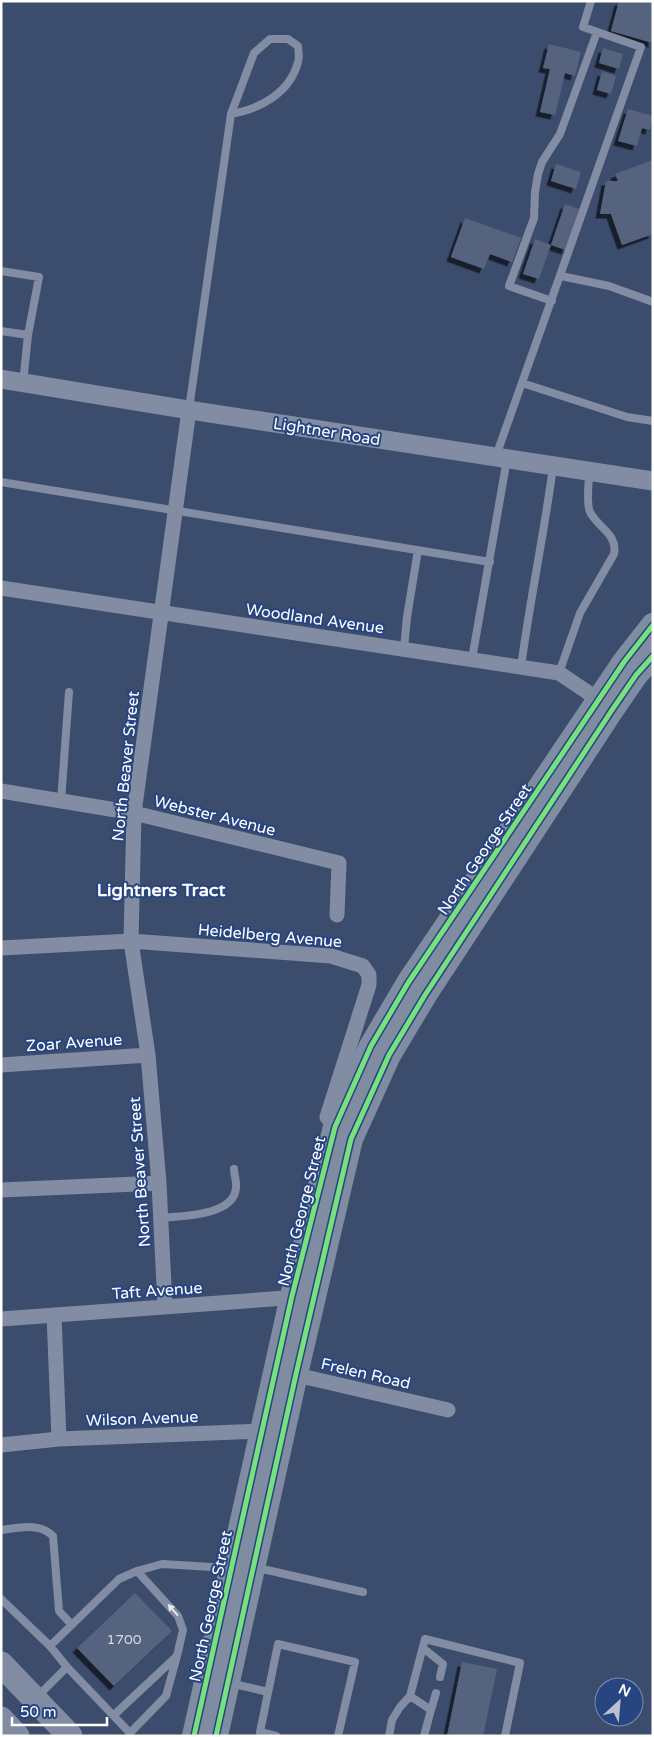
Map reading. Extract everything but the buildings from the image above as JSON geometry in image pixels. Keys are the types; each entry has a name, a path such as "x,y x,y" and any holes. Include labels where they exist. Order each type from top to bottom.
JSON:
{"highway":[{"path":"1,1664 70,1736"}],"main road":[{"name":"North George Street","path":"194,1736 243,1569 304,1297 351,1139 389,1055 605,705 624,662 653,625"},
{"name":"North George Street","path":"304,1297 335,1127 371,1046 408,983 605,705 653,656"},
{"name":"North George Street","path":"216,1736 228,1682 243,1569"}],"street":[{"name":"Lightner Road","path":"1,379 189,410 653,481"},
{"name":"North Beaver Street","path":"165,1307 159,1182 148,1055 131,941 134,813 189,410"},
{"name":"Woodland Avenue","path":"1,588 559,673 605,705"},
{"name":"Webster Avenue","path":"1,791 134,813 338,863 337,915"},
{"name":"Heidelberg Avenue","path":"1,948 131,941 331,956 363,966 369,976 369,985 327,1117 335,1127"},
{"name":"Zoar Avenue","path":"1,1065 148,1055"},
{"path":"1,1190 159,1182"},
{"name":"Taft Avenue","path":"1,1319 304,1297"},
{"path":"54,1315 59,1439"},
{"name":"Frelen Road","path":"286,1372 448,1410"},
{"name":"Wilson Avenue","path":"1,1445 59,1439 272,1434"}],"lane":[{"path":"472,659 490,562 502,457 522,383 640,47 583,27 591,1"},
{"path":"552,301 509,286 534,218 535,192 542,162 560,134 597,32"},
{"path":"189,410 231,114 254,53 270,40 288,39 298,46 299,61 283,89 264,104 247,111 231,114"},
{"path":"1,271 39,277 28,335 23,383"},
{"path":"561,276 610,286 653,302"},
{"path":"1,331 28,335"},
{"path":"522,383 627,417 653,421"},
{"path":"521,666 554,465"},
{"path":"559,673 580,613 614,554 616,545 613,538 599,524 589,510 589,470"},
{"path":"1,482 490,562"},
{"path":"404,648 418,550"},
{"path":"61,801 69,692"},
{"path":"160,1218 200,1215 221,1207 233,1199 236,1188 234,1168"},
{"path":"1,1530 33,1527 47,1530 53,1536 59,1610 71,1624"},
{"path":"50,1646 119,1579 137,1571 162,1564 267,1570 363,1592"},
{"path":"1,1598 50,1646 130,1732 166,1696 183,1630 178,1616 137,1571"},
{"path":"389,1736 392,1720 410,1696 426,1638 520,1664 505,1736"},
{"path":"276,1736 260,1732 278,1644 355,1662 338,1736"},
{"path":"423,1648 443,1664 440,1677"},
{"path":"114,1715 177,1656"},
{"path":"34,1699 67,1666"},
{"path":"228,1682 268,1692"},
{"path":"424,1736 436,1693"},
{"path":"410,1696 431,1710"}],"cycle path":[{"path":"194,1736 292,1296 335,1127 371,1046 408,983 624,662 653,625"},
{"path":"216,1736 296,1374 351,1139 389,1055 425,995 612,710 636,675 653,656"}],"district":[{"name":"Lightners Tract","path":"161,890"}]}
